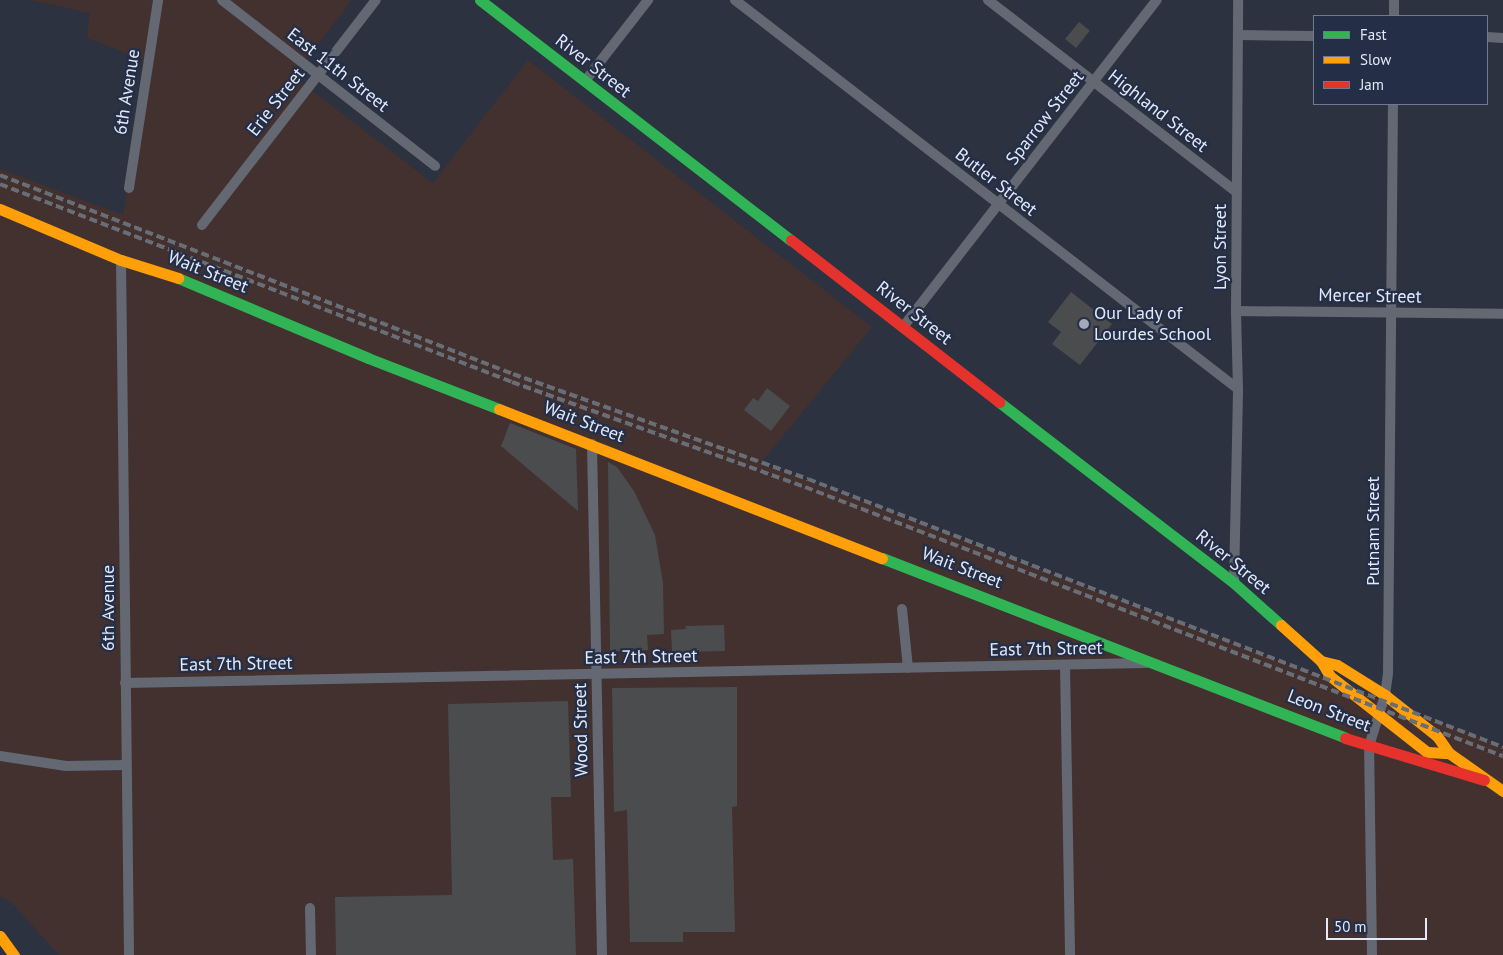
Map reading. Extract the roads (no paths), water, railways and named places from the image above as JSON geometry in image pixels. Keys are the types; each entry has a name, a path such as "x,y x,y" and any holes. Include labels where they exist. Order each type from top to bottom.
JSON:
{"street":[{"name":"6th Avenue","path":"129,188 158,0"},
{"name":"East 11th Street","path":"222,0 435,166"},
{"name":"Erie Street","path":"202,225 376,0"},
{"name":"River Street","path":"480,0 1234,583 1321,660 1330,676 1378,714 1428,752 1449,753"},
{"path":"585,81 648,0"},
{"name":"Butler Street","path":"735,0 1238,389"},
{"name":"Highland Street","path":"988,0 1236,192"},
{"name":"Sparrow Street","path":"903,327 1157,0"},
{"name":"Lyon Street","path":"1234,583 1238,389 1236,192 1238,0"},
{"path":"1394,0 1394,15"},
{"path":"1238,35 1313,36"},
{"path":"1488,37 1503,38"},
{"name":"Putnam Street","path":"1372,955 1369,746 1385,695 1388,673 1393,105"},
{"name":"Wait Street","path":"0,209 121,260 164,272 368,358 1158,663"},
{"name":"6th Avenue","path":"121,260 129,955"},
{"name":"Mercer Street","path":"1236,311 1503,314"},
{"name":"Wood Street","path":"592,444 602,955"},
{"path":"902,609 908,668"},
{"name":"River Street","path":"1321,660 1337,665 1385,695 1437,736 1449,753 1503,791"},
{"name":"East 7th Street","path":"125,683 1158,663"},
{"name":"Leon Street","path":"1158,663 1369,746 1490,782"},
{"path":"1065,665 1070,955"},
{"path":"0,756 66,766 126,765"},
{"path":"310,908 311,955"},
{"path":"0,936 14,955"}],"railway":[{"path":"0,175 513,374 808,479 1503,747"},
{"path":"0,184 512,382 805,487 1503,756"}],"place":[{"name":"Our Lady of Lourdes School","path":"1084,324"}]}
